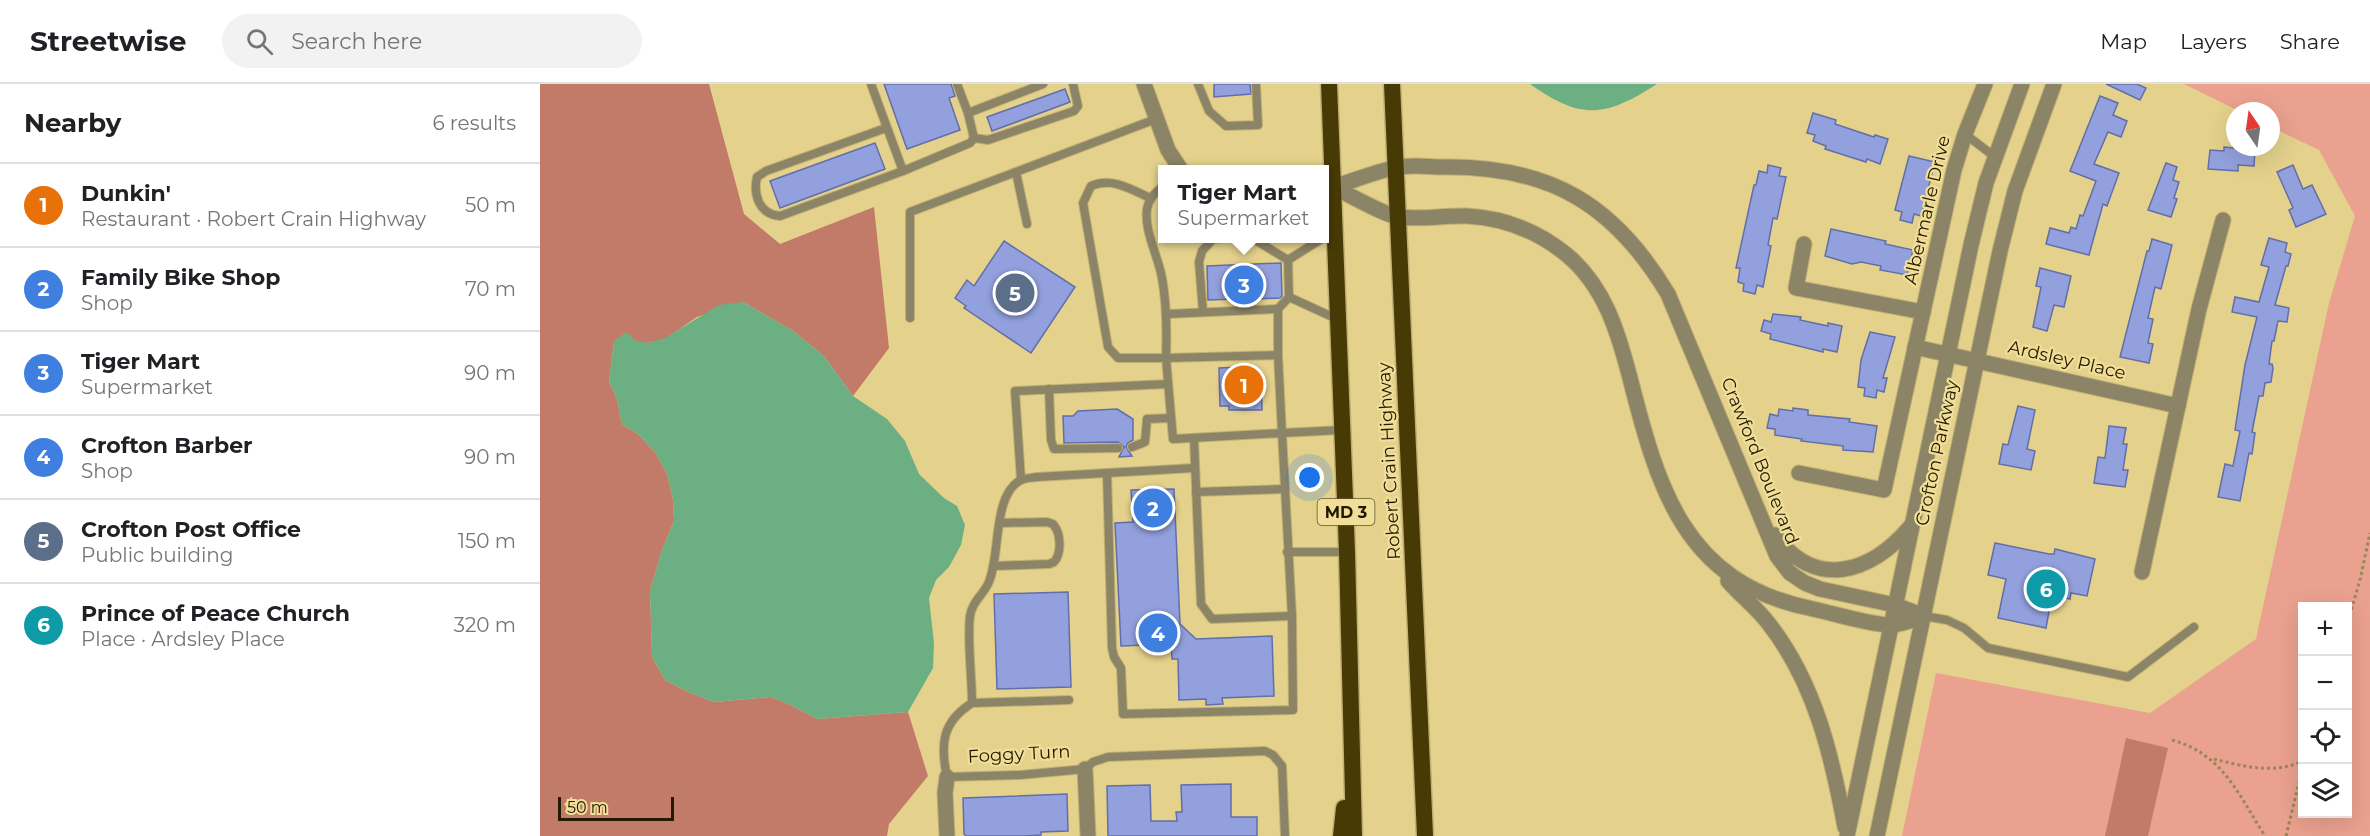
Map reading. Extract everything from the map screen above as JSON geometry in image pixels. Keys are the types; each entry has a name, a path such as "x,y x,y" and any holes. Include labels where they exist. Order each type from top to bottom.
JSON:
{"highway":[{"name":"MD 3","path":"1329,84 1329,187"},
{"name":"Robert Crain Highway","path":"1392,84 1425,836"},
{"name":"MD 3","path":"1329,243 1338,319 1354,836"},
{"path":"1341,836 1351,723"}],"street":[{"path":"1144,84 1168,150 1178,165"},
{"name":"Albermarle Drive","path":"1799,474 1884,490 1953,170 1985,84"},
{"name":"Crofton Parkway","path":"1847,836 1930,449 1946,354 1986,183 2022,84"},
{"name":"Crofton Parkway","path":"1877,836 1959,455 1976,360 2015,191 2054,84"},
{"name":"Crawford Boulevard","path":"1329,187 1395,167 1466,167 1507,171 1540,180 1576,196 1604,215 1629,238 1651,265 1673,304 1778,556 1790,573 1820,589 1895,605 1924,616"},
{"path":"1329,187 1398,218 1467,216 1497,220 1518,226 1543,238 1586,273 1613,320 1650,455 1677,514 1715,565 1768,622 1798,667 1820,720 1838,789 1847,836"},
{"path":"2142,572 2207,273 2223,220"},
{"path":"1804,244 1796,288 1923,312"},
{"path":"1915,347 1946,354"},
{"name":"Ardsley Place","path":"1946,354 2178,406"},
{"path":"1762,517 1785,548 1800,561 1813,567 1834,569 1850,568 1883,554 1894,546 1912,525"},
{"path":"1715,565 1743,585 1788,604 1891,626 1924,616"},
{"name":"Foggy Turn","path":"1085,769 1088,836"},
{"name":"Foggy Turn","path":"947,777 945,793 947,836"}],"lane":[{"path":"871,84 903,171"},
{"path":"957,84 974,138"},
{"path":"968,113 1043,84"},
{"path":"974,138 988,140 1074,111 1078,106 1078,100 1073,84"},
{"path":"1198,84 1209,111 1226,126 1258,125 1256,84"},
{"path":"910,318 910,212 1156,119"},
{"path":"886,128 766,171 758,177 755,185 763,209 770,215 780,216 903,171 970,143 974,138"},
{"path":"1965,134 1995,157"},
{"path":"1016,172 1027,224"},
{"path":"1150,198 1121,184 1100,182 1091,186 1083,203 1108,347 1118,358 1278,355"},
{"path":"1158,191 1150,198 1147,217 1162,276 1168,314 1166,358 1173,439 1342,430"},
{"path":"1203,312 1199,262 1202,250 1210,243"},
{"path":"1260,243 1288,260"},
{"path":"1288,260 1316,243"},
{"path":"1107,473 1112,648 1114,657 1121,668 1123,714 1293,710 1292,616 1278,355 1278,309 1289,297 1288,260"},
{"path":"1289,297 1338,319"},
{"path":"1168,314 1278,309"},
{"path":"1021,480 1015,391 1168,384"},
{"path":"1048,389 1051,444 1054,449 1118,448"},
{"path":"1132,447 1145,442 1147,419 1171,418"},
{"path":"1194,439 1201,604 1212,619 1292,616"},
{"path":"972,703 970,615 975,600 988,585 1004,503 1014,486 1021,480 1037,477 1194,468"},
{"path":"1196,492 1284,489"},
{"path":"993,566 1049,564 1054,562 1059,553 1059,534 1053,524 1047,522 1000,523"},
{"path":"1287,552 1347,552"},
{"path":"1924,616 1947,620 1964,628 1988,648 2128,676 2194,627"},
{"path":"947,777 943,756 945,736 951,722 961,710 972,703 1069,700"},
{"path":"1085,769 1093,762 1108,757 1265,751 1273,755 1282,766 1285,836"},
{"name":"Foggy Turn","path":"947,777 1020,775 1085,769"}],"path":[{"path":"2352,607 2370,533"},
{"path":"2172,740 2201,751 2212,758 2266,769 2280,768 2298,762"},
{"path":"2212,758 2265,836"},
{"path":"2286,836 2298,786"}],"shaded area":[{"path":"540,84 709,84 744,214 780,244 874,207 889,348 853,396 824,356 793,331 743,302 697,317 665,339 647,343 614,341 609,381 617,400 622,424 639,435 655,452 667,474 673,499 674,521 662,550 650,591 652,657 665,680 714,702 771,697 817,719 908,712 928,776 889,824 887,836 540,836"},
{"path":"1530,84 1657,84 1622,103 1593,110 1579,109 1564,104"},
{"path":"2184,84 2370,84 2370,836 1902,836 1936,673 2150,713 2256,639 2329,303 2355,216 2319,150 2280,131 2280,102 2226,102 2226,105"},
{"path":"743,302 793,331 824,356 853,396 887,419 905,441 919,474 944,498 957,506 965,525 961,545 949,567 936,580 929,598 934,644 933,668 908,712 817,719 771,697 714,702 665,680 652,657 650,591 662,550 674,521 673,499 667,474 655,452 639,435 622,424 617,400 609,381 614,341 626,332 636,341 647,343 665,338 719,305"},
{"path":"2126,738 2168,748 2148,836 2105,836"}],"building":[{"path":"884,84 951,84 955,96 949,98 960,130 907,149"},
{"path":"1214,84 1250,84 1251,94 1214,97"},
{"path":"2106,84 2137,84 2146,88 2140,100"},
{"path":"1065,89 1070,102 992,131 987,117"},
{"path":"2100,96 2118,103 2113,115 2127,121 2121,137 2108,132 2094,164 2119,173 2107,206 2103,204 2089,255 2046,244 2050,228 2069,233 2071,227 2076,229 2096,181 2070,171"},
{"path":"1813,113 1836,120 1835,124 1874,137 1875,135 1888,139 1880,164 1825,149 1826,146 1813,141 1815,135 1807,133"},
{"path":"875,143 885,169 780,208 770,181"},
{"path":"2224,147 2226,147 2226,156 2255,156 2254,166 2238,165 2238,171 2208,169 2210,150 2224,151"},
{"path":"1909,156 1935,162 1921,216 1914,214 1912,223 1900,220 1902,212 1895,210"},
{"path":"2166,163 2177,167 2173,180 2179,182 2174,198 2177,199 2171,217 2148,210"},
{"path":"1768,165 1781,168 1779,176 1786,177 1777,219 1773,218 1768,245 1771,246 1763,287 1757,285 1755,294 1743,291 1744,284 1738,282 1740,268 1736,268 1754,185 1756,185 1759,171 1767,173"},
{"path":"2293,165 2303,189 2312,185 2326,214 2296,227 2289,210 2293,208 2277,172"},
{"path":"1831,229 1886,241 1885,244 1913,250 1907,275 1880,270 1881,266 1861,262 1852,264 1825,256"},
{"path":"2269,238 2287,243 2285,252 2291,254 2275,305 2289,308 2287,322 2278,321 2274,341 2272,341 2269,364 2272,364 2273,368 2271,382 2265,383 2263,396 2259,396 2252,432 2255,433 2252,454 2249,453 2240,501 2218,497 2225,464 2233,466 2240,431 2235,430 2245,365 2257,317 2232,312 2235,297 2259,302 2269,267 2261,265"},
{"path":"2152,239 2172,245 2161,289 2155,287 2148,318 2153,319 2148,343 2153,344 2149,363 2120,357"},
{"path":"1004,241 1075,287 1031,353 964,308 966,306 955,298 967,280 974,286"},
{"path":"1281,263 1282,296 1280,298 1254,299 1254,302 1236,303 1236,299 1208,300 1207,266"},
{"path":"2040,268 2071,276 2064,307 2054,305 2047,331 2033,327 2041,287 2036,286"},
{"path":"1773,314 1801,317 1800,320 1828,326 1828,323 1842,326 1837,352 1823,349 1823,352 1770,339 1771,334 1761,331 1764,320 1771,322"},
{"path":"1870,332 1895,337 1883,378 1887,378 1884,392 1877,390 1876,398 1864,396 1865,388 1858,387 1861,360"},
{"path":"1242,367 1242,377 1261,376 1262,410 1229,410 1229,406 1220,406 1219,368"},
{"path":"2018,406 2035,410 2027,449 2035,451 2031,470 1999,464 2003,444 2008,445"},
{"path":"1793,408 1808,410 1808,415 1850,419 1849,422 1877,426 1873,452 1843,450 1843,446 1801,441 1802,439 1775,435 1775,429 1767,428 1770,414 1778,416 1779,409 1793,411"},
{"path":"1117,409 1133,419 1133,440 1126,447 1132,456 1119,457 1124,447 1118,442 1064,443 1063,416 1073,416 1078,411"},
{"path":"2109,426 2126,428 2123,444 2127,444 2123,470 2128,470 2125,487 2094,483 2098,457 2105,458"},
{"path":"1174,489 1180,624 1196,639 1272,636 1274,696 1222,698 1223,704 1206,705 1206,699 1179,700 1178,659 1172,659 1171,644 1121,646 1115,523 1133,522 1131,490"},
{"path":"1995,543 2049,554 2054,554 2055,549 2095,559 2087,596 2071,593 2070,599 2052,595 2046,628 1998,618 2006,579 1988,575"},
{"path":"1068,592 1071,687 997,689 994,594"},
{"path":"1231,784 1231,817 1257,817 1257,836 1108,836 1107,786 1150,785 1151,821 1177,821 1176,812 1182,812 1181,785"},
{"path":"1067,794 1068,831 1041,832 1041,835 1024,836 966,836 964,834 963,798"}],"place":[{"name":"Tiger Mart","path":"1244,285"},
{"name":"Crofton Post Office","path":"1015,293"},
{"name":"Dunkin'","path":"1244,385"},
{"name":"Family Bike Shop","path":"1153,508"},
{"name":"Prince of Peace Church","path":"2046,589"},
{"name":"Crofton Barber","path":"1158,633"}]}
